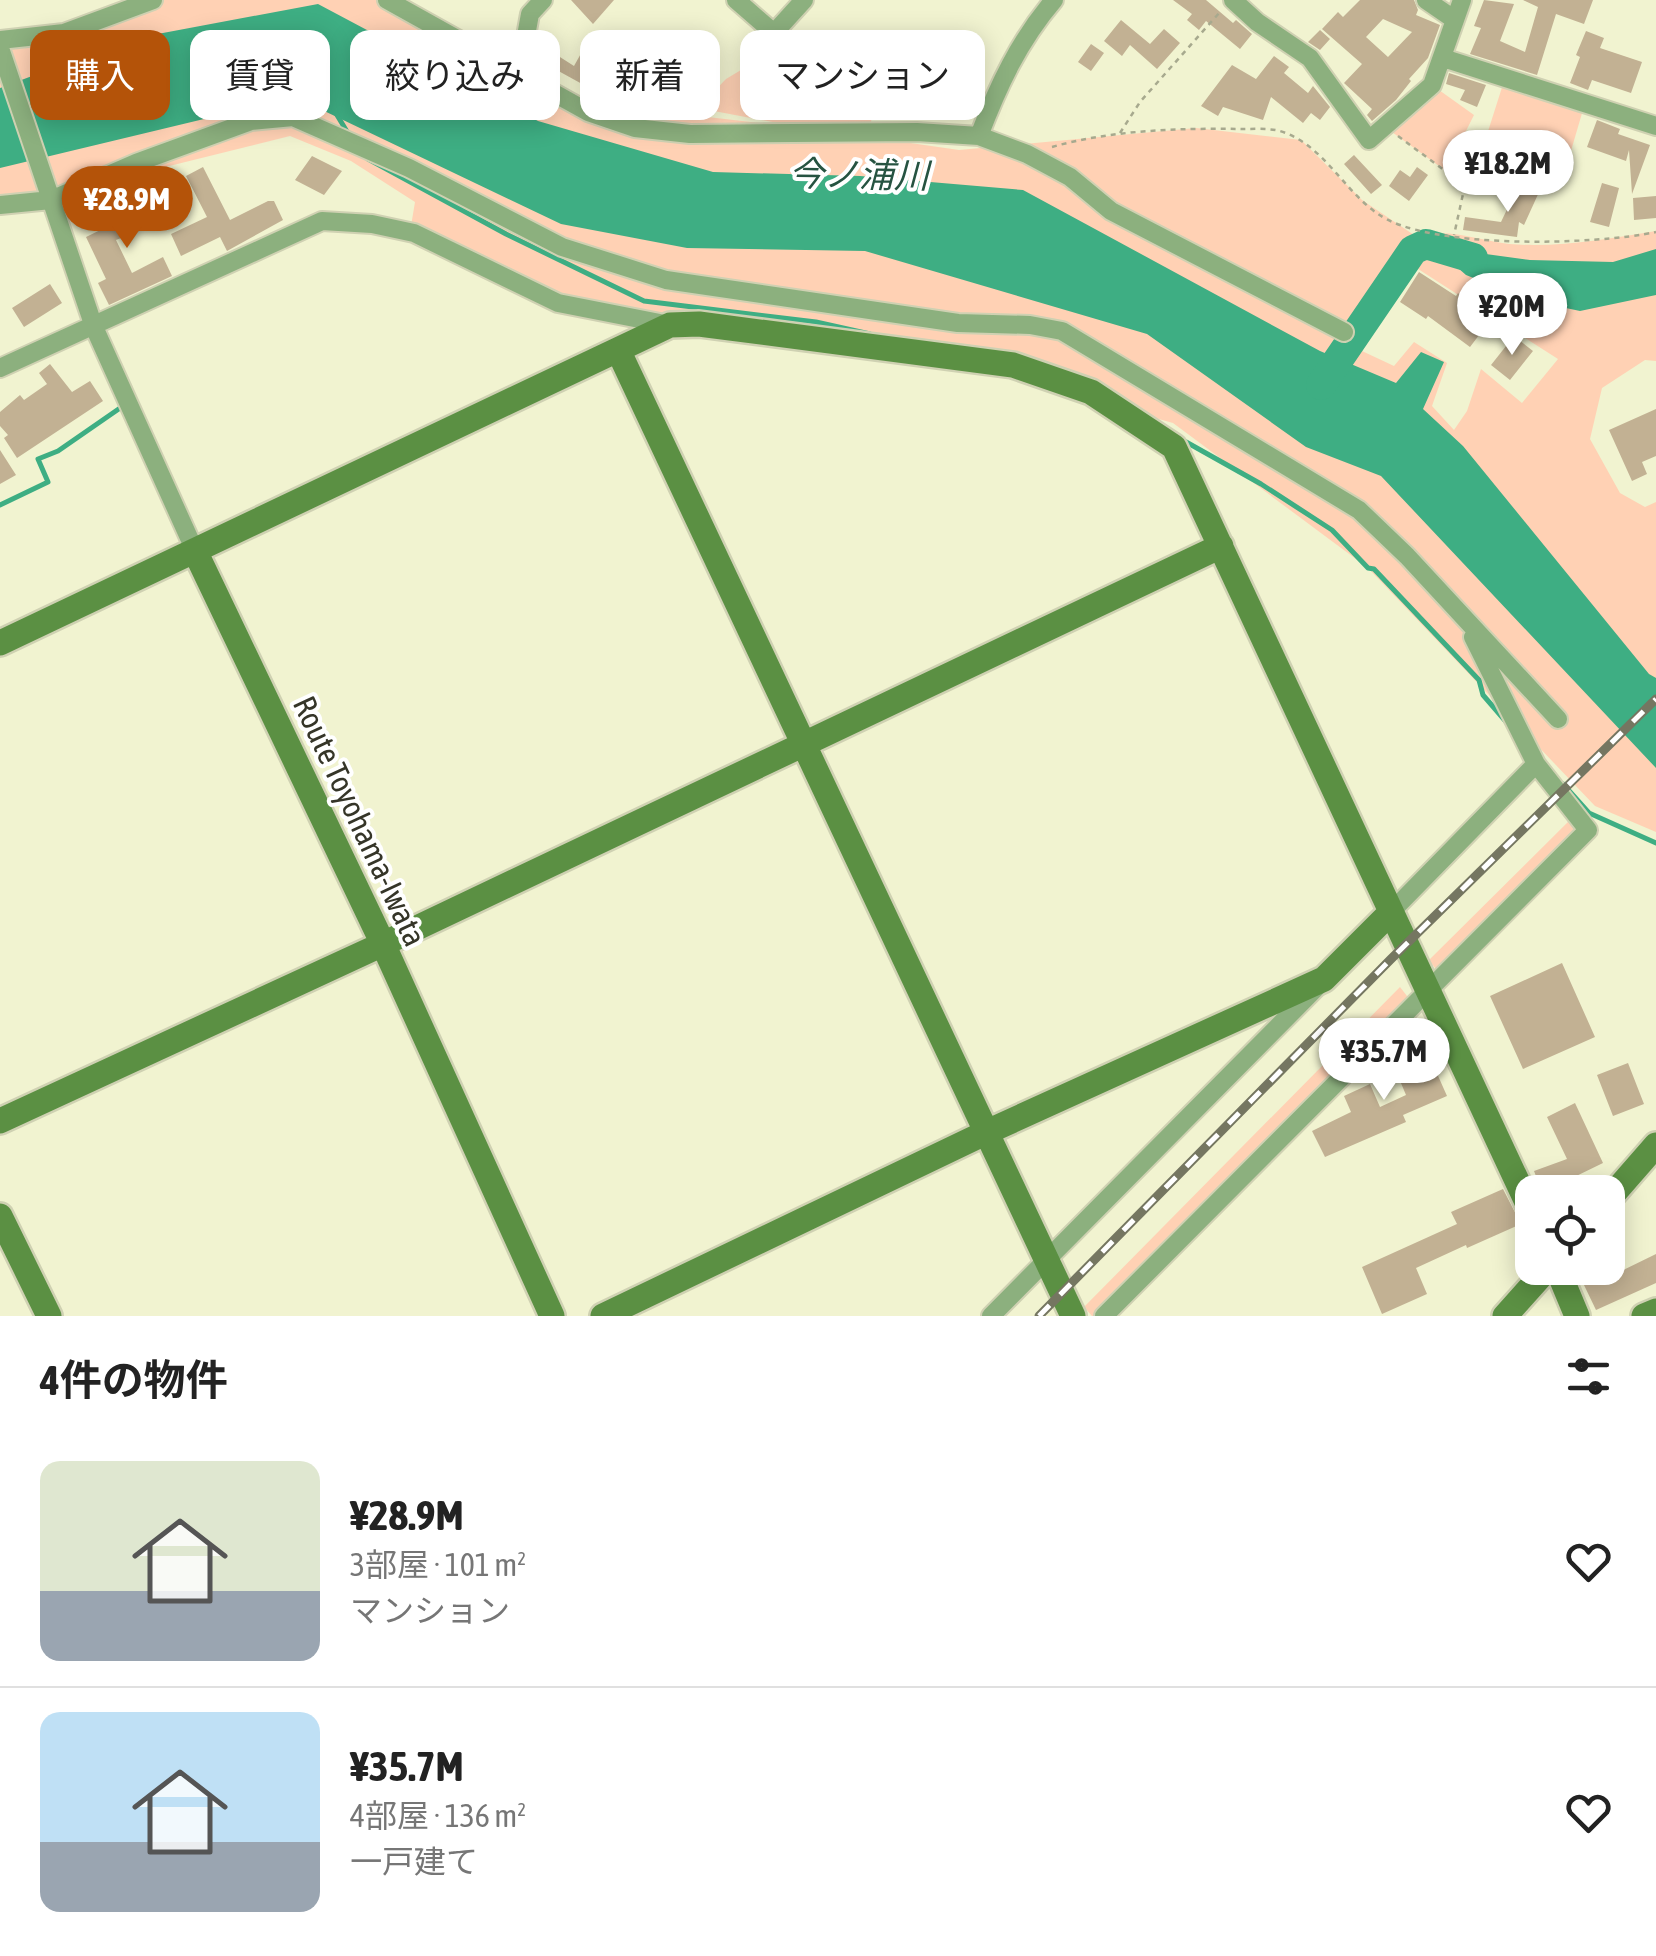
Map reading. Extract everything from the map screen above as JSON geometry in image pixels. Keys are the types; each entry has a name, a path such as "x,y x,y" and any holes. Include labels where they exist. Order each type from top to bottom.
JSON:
{"street":[{"path":"0,40 64,32 152,0"},
{"path":"387,0 588,112 635,128 690,134 917,132 979,136 1027,154 1070,177 1111,211 1344,332"},
{"path":"527,30 530,14 543,0"},
{"path":"736,0 774,33 804,0"},
{"path":"979,136 1001,78 1034,23 1054,0"},
{"path":"1232,0 1310,58 1370,140 1432,85 1462,0"},
{"path":"1426,0 1455,20"},
{"path":"1,53 94,327 195,551"},
{"path":"1443,58 1656,126"},
{"path":"0,206 251,121 293,117 308,120 409,168 562,247 666,280 947,322 1030,324 1062,331 1359,510 1558,719"},
{"path":"0,368 322,220 372,224 414,233 558,302 670,325 700,324 1014,365 1092,392 1174,447 1515,1177"},
{"path":"0,643 670,325"},
{"path":"619,352 1072,1316"},
{"path":"0,1121 383,944 1221,546"},
{"name":"Route Toyohama-Iwata","path":"195,551 383,944 552,1316"},
{"path":"1104,1316 1588,830 1536,764 1464,619"},
{"path":"991,1316 1536,764"},
{"path":"602,1316 987,1132 1324,979"},
{"path":"1625,1181 1656,1146"},
{"path":"0,1216 49,1316"},
{"path":"1505,1316 1533,1285"},
{"path":"1564,1285 1577,1316"},
{"path":"1644,1316 1656,1310"}],"path":[{"path":"1118,136 1140,102 1232,0"},
{"path":"1384,127 1456,179 1463,194 1454,235"},
{"path":"1027,154 1075,140 1196,128 1277,130 1308,142 1352,192 1380,216 1411,229 1572,243 1622,240 1656,232"}],"shaded area":[{"path":"143,0 379,0 435,30 350,30 350,120 560,120 560,97 580,102 580,120 720,118 804,128 762,120 871,120 834,132 959,150 1196,128 1301,140 1362,200 1417,237 1439,233 1509,244 1546,245 1656,231 1656,361 1645,360 1602,388 1590,439 1620,493 1645,507 1656,502 1656,832 1595,806 1368,568 1173,423 1009,377 670,317 587,309 410,232 415,202 351,161 290,136 141,173 53,210 0,205 0,47 30,37 30,120 170,120 170,30 52,30","holes":["1415,267 1558,359 1522,403 1481,369 1467,411 1454,430 1432,406 1447,363 1414,342 1394,366 1362,351"]},
{"path":"318,4 367,30 350,30 350,120 536,120 713,172 860,176 1023,190 1320,351 1396,383 1421,352 1444,362 1423,409 1463,446 1656,678 1656,768 1381,476 1306,447 1147,334 865,251 687,248 561,224 330,114 330,30 190,30 190,120 199,120 0,168 0,88 30,77 30,120 170,120 170,32"},
{"path":"740,71 740,116 720,112 720,85"},
{"path":"1505,78 1585,103 1563,178 1483,147"},
{"path":"1432,85 1474,115 1446,171 1385,127"},
{"path":"1434,247 1530,260 1613,262 1656,249 1656,295 1580,311 1528,300 1466,275"},
{"path":"1576,814 1588,830 1438,972 1429,960"},
{"path":"1400,987 1414,1005 1104,1316 1092,1316 1084,1307"}],"building":[{"path":"571,0 614,0 593,24"},
{"path":"1173,0 1206,0 1252,34 1240,49 1206,21 1199,30 1187,20 1192,14"},
{"path":"1360,0 1414,0 1416,15 1440,25 1428,58 1396,100 1372,121 1367,115 1372,109 1344,83 1362,64 1322,29 1338,12 1343,17","holes":["1383,19 1412,32 1388,57 1366,37"]},
{"path":"1484,0 1514,4 1500,41 1525,52 1538,7 1523,0 1593,0 1584,24 1556,14 1537,75 1470,54 1481,28 1474,26"},
{"path":"1121,20 1150,44 1164,29 1180,43 1157,69 1130,45 1122,56 1104,41"},
{"path":"1320,30 1330,39 1320,50 1308,42"},
{"path":"1586,31 1604,38 1600,48 1642,62 1631,93 1592,80 1588,90 1570,83"},
{"path":"1091,44 1104,53 1091,71 1078,62"},
{"path":"580,55 580,83 560,72 560,57 574,66"},
{"path":"1274,56 1289,67 1284,73 1308,93 1313,86 1330,107 1320,120 1311,113 1303,123 1271,97 1263,120 1223,107 1218,116 1201,106 1232,65 1256,79"},
{"path":"1449,73 1486,85 1477,107 1460,100 1465,90 1446,84"},
{"path":"1597,120 1620,129 1618,134 1650,145 1632,194 1629,150 1626,161 1587,147"},
{"path":"1468,150 1494,156 1491,168 1465,162"},
{"path":"1354,155 1382,185 1371,194 1344,164"},
{"path":"312,156 342,171 324,195 295,180"},
{"path":"203,167 230,220 274,201 283,220 227,251 220,237 181,256 171,234 207,217 186,176"},
{"path":"1417,167 1428,175 1409,201 1389,186 1400,170 1410,177"},
{"path":"1520,182 1540,190 1524,225 1519,222 1517,237 1463,230 1465,217 1501,222"},
{"path":"1602,183 1619,188 1609,227 1590,222"},
{"path":"145,186 160,223 116,240 132,273 163,257 172,276 109,305 98,283 106,279 86,237 131,215 123,195"},
{"path":"1656,196 1656,218 1634,220 1633,198"},
{"path":"1419,272 1456,296 1458,293 1492,318 1470,347 1428,316 1426,319 1400,302"},
{"path":"50,284 62,303 24,327 12,308"},
{"path":"1514,336 1533,351 1510,380 1491,365"},
{"path":"50,364 72,392 90,381 103,401 17,458 4,438 8,435 0,426 0,412 20,395 24,400 47,384 39,373"},
{"path":"1656,409 1656,456 1642,462 1647,474 1632,481 1609,430"},
{"path":"0,450 16,475 0,484"},
{"path":"1562,963 1595,1037 1523,1069 1490,996"},
{"path":"1423,1042 1447,1096 1403,1115 1406,1122 1325,1157 1312,1131 1351,1112 1344,1096 1370,1084 1380,1107 1406,1095 1390,1057"},
{"path":"1628,1063 1644,1104 1613,1116 1597,1075"},
{"path":"1575,1103 1603,1163 1578,1175 1536,1175 1534,1171 1567,1159 1547,1117"},
{"path":"1503,1189 1515,1212 1515,1227 1416,1268 1427,1294 1382,1314 1362,1267 1457,1224 1451,1212"},
{"path":"1656,1254 1656,1283 1596,1310 1584,1285 1625,1285 1625,1269"}],"waterway":[{"path":"337,115 349,135"},
{"path":"368,159 506,234 644,301 816,322 870,334"},
{"path":"1321,385 1413,250 1426,244 1473,258"},
{"path":"0,505 48,482 38,459 58,451 123,406"},
{"path":"1179,438 1332,530 1479,680 1483,695 1508,724"},
{"path":"1563,784 1589,813 1656,843"}],"railway":[{"path":"1039,1316 1391,959 1656,699"}],"water label":[{"name":"今ノ浦川","path":"859,174"}]}
